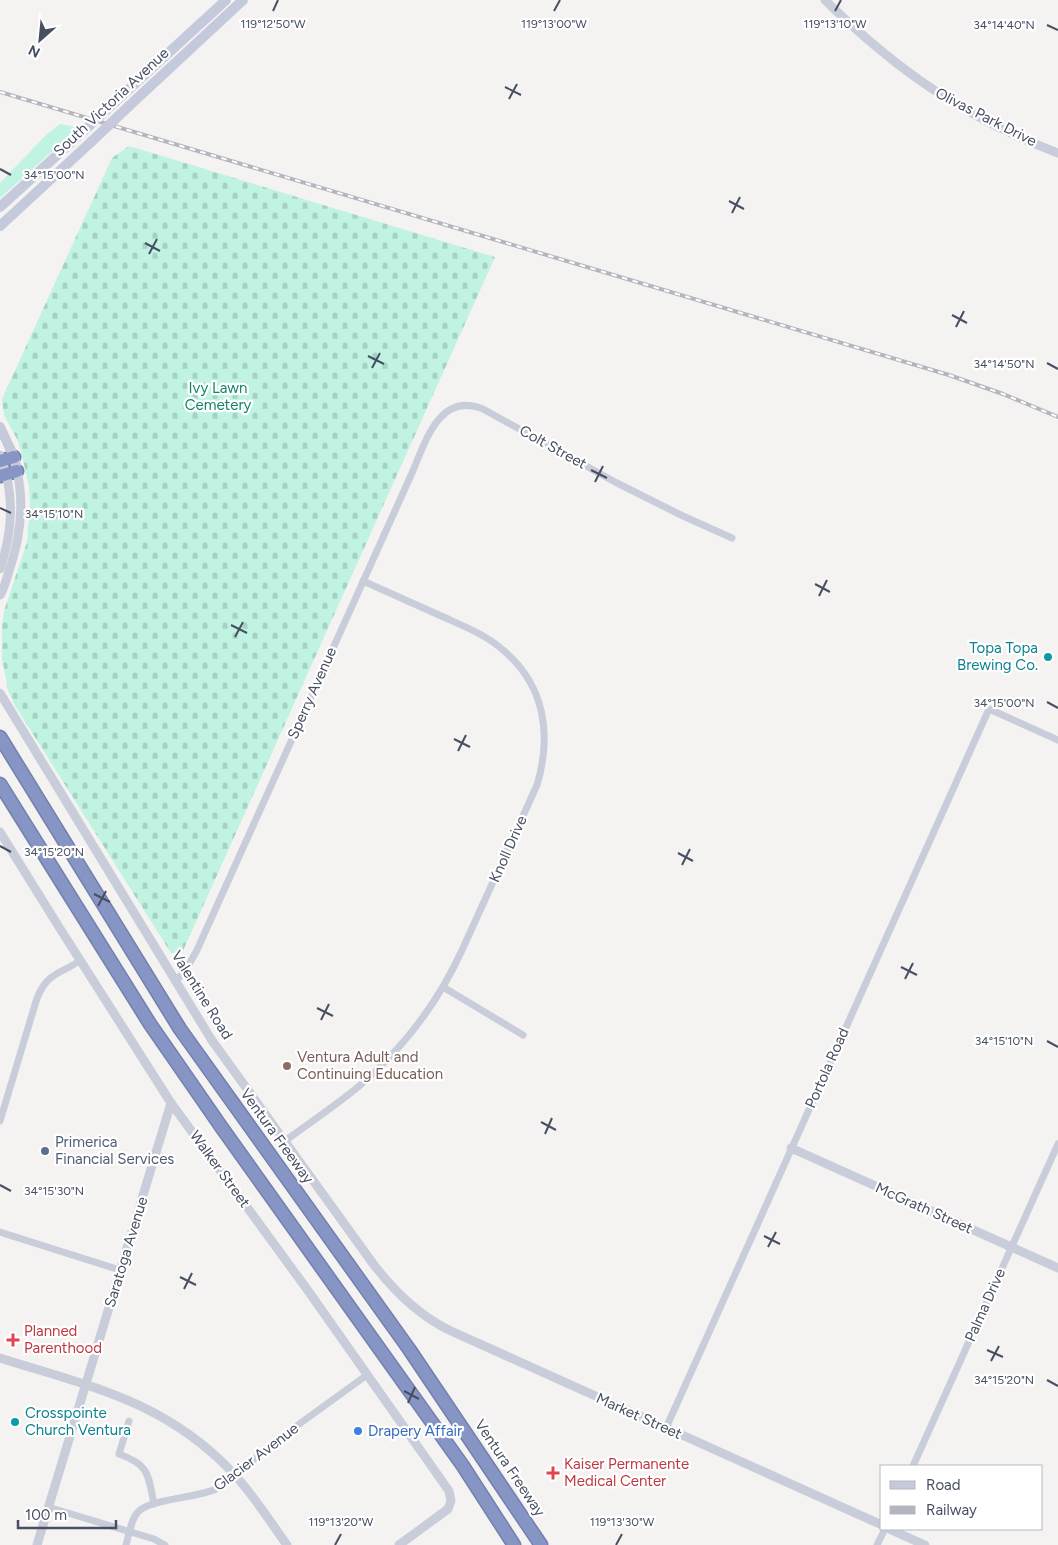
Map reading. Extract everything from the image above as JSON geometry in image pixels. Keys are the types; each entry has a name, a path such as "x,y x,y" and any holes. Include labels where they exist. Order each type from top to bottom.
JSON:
{"highway":[{"name":"Ventura Freeway","path":"0,737 180,1029 409,1349 541,1545"},
{"path":"0,784 150,1024 463,1466 514,1545"}],"main road":[{"name":"South Victoria Avenue","path":"0,207 226,0"},
{"name":"South Victoria Avenue","path":"0,226 243,0"},
{"path":"0,427 8,474"}],"street":[{"name":"Olivas Park Drive","path":"825,0 874,46 934,91 992,124 1058,152"},
{"name":"Colt Street","path":"452,409 464,406 483,409 624,486 732,538"},
{"name":"Sperry Avenue","path":"176,981 194,956 433,426 452,409"},
{"path":"0,570 10,529 11,494 8,474"},
{"path":"0,595 11,566 20,531 22,497 8,474"},
{"name":"Knoll Drive","path":"284,1141 345,1097 379,1068 412,1031 443,987 461,953 537,785 545,752 543,721 538,700 530,681 504,650 474,631 363,581"},
{"name":"Valentine Road","path":"0,694 211,1039 378,1270 402,1297"},
{"name":"Portola Road","path":"666,1428 989,709 1058,740"},
{"name":"Walker Street","path":"0,832 171,1103 306,1288 449,1491 451,1499 445,1512 399,1545"},
{"path":"0,1121 39,994 52,977 73,967 80,960"},
{"path":"443,987 523,1035"},
{"name":"Saratoga Avenue","path":"37,1545 171,1103"},
{"name":"Palma Drive","path":"913,1465 1058,1144"},
{"name":"McGrath Street","path":"791,1148 1058,1268"},
{"path":"0,1232 120,1270"},
{"name":"Market Street","path":"402,1297 430,1319 451,1331 880,1525"},
{"path":"0,1358 122,1396 165,1418 192,1435 234,1474 287,1545"},
{"name":"Glacier Avenue","path":"126,1545 137,1513 145,1506 216,1489 367,1375"},
{"path":"129,1421 119,1454 141,1464 148,1476 154,1504"},
{"path":"48,1507 154,1539 165,1545"},
{"path":"877,1545 884,1530"},
{"path":"891,1530 925,1545"}],"green space":[{"path":"60,124 76,127 76,130 0,198 0,183 47,134"},
{"name":"Ivy Lawn Cemetery","path":"129,146 495,257 182,953 171,953 14,704 8,690 2,658 4,611 27,542 30,503 29,486 21,452 18,441 4,415 2,399 112,158"}],"railway":[{"path":"0,92 949,375 1003,394 1058,417"}],"place":[{"name":"Topa Topa Brewing Co.","path":"1048,657"},
{"name":"Ventura Adult and Continuing Education","path":"287,1066"},
{"name":"Primerica Financial Services","path":"45,1151"},
{"name":"Planned Parenthood","path":"13,1340"},
{"name":"Crosspointe Church Ventura","path":"15,1422"},
{"name":"Drapery Affair","path":"358,1431"},
{"name":"Kaiser Permanente Medical Center","path":"553,1473"}]}
